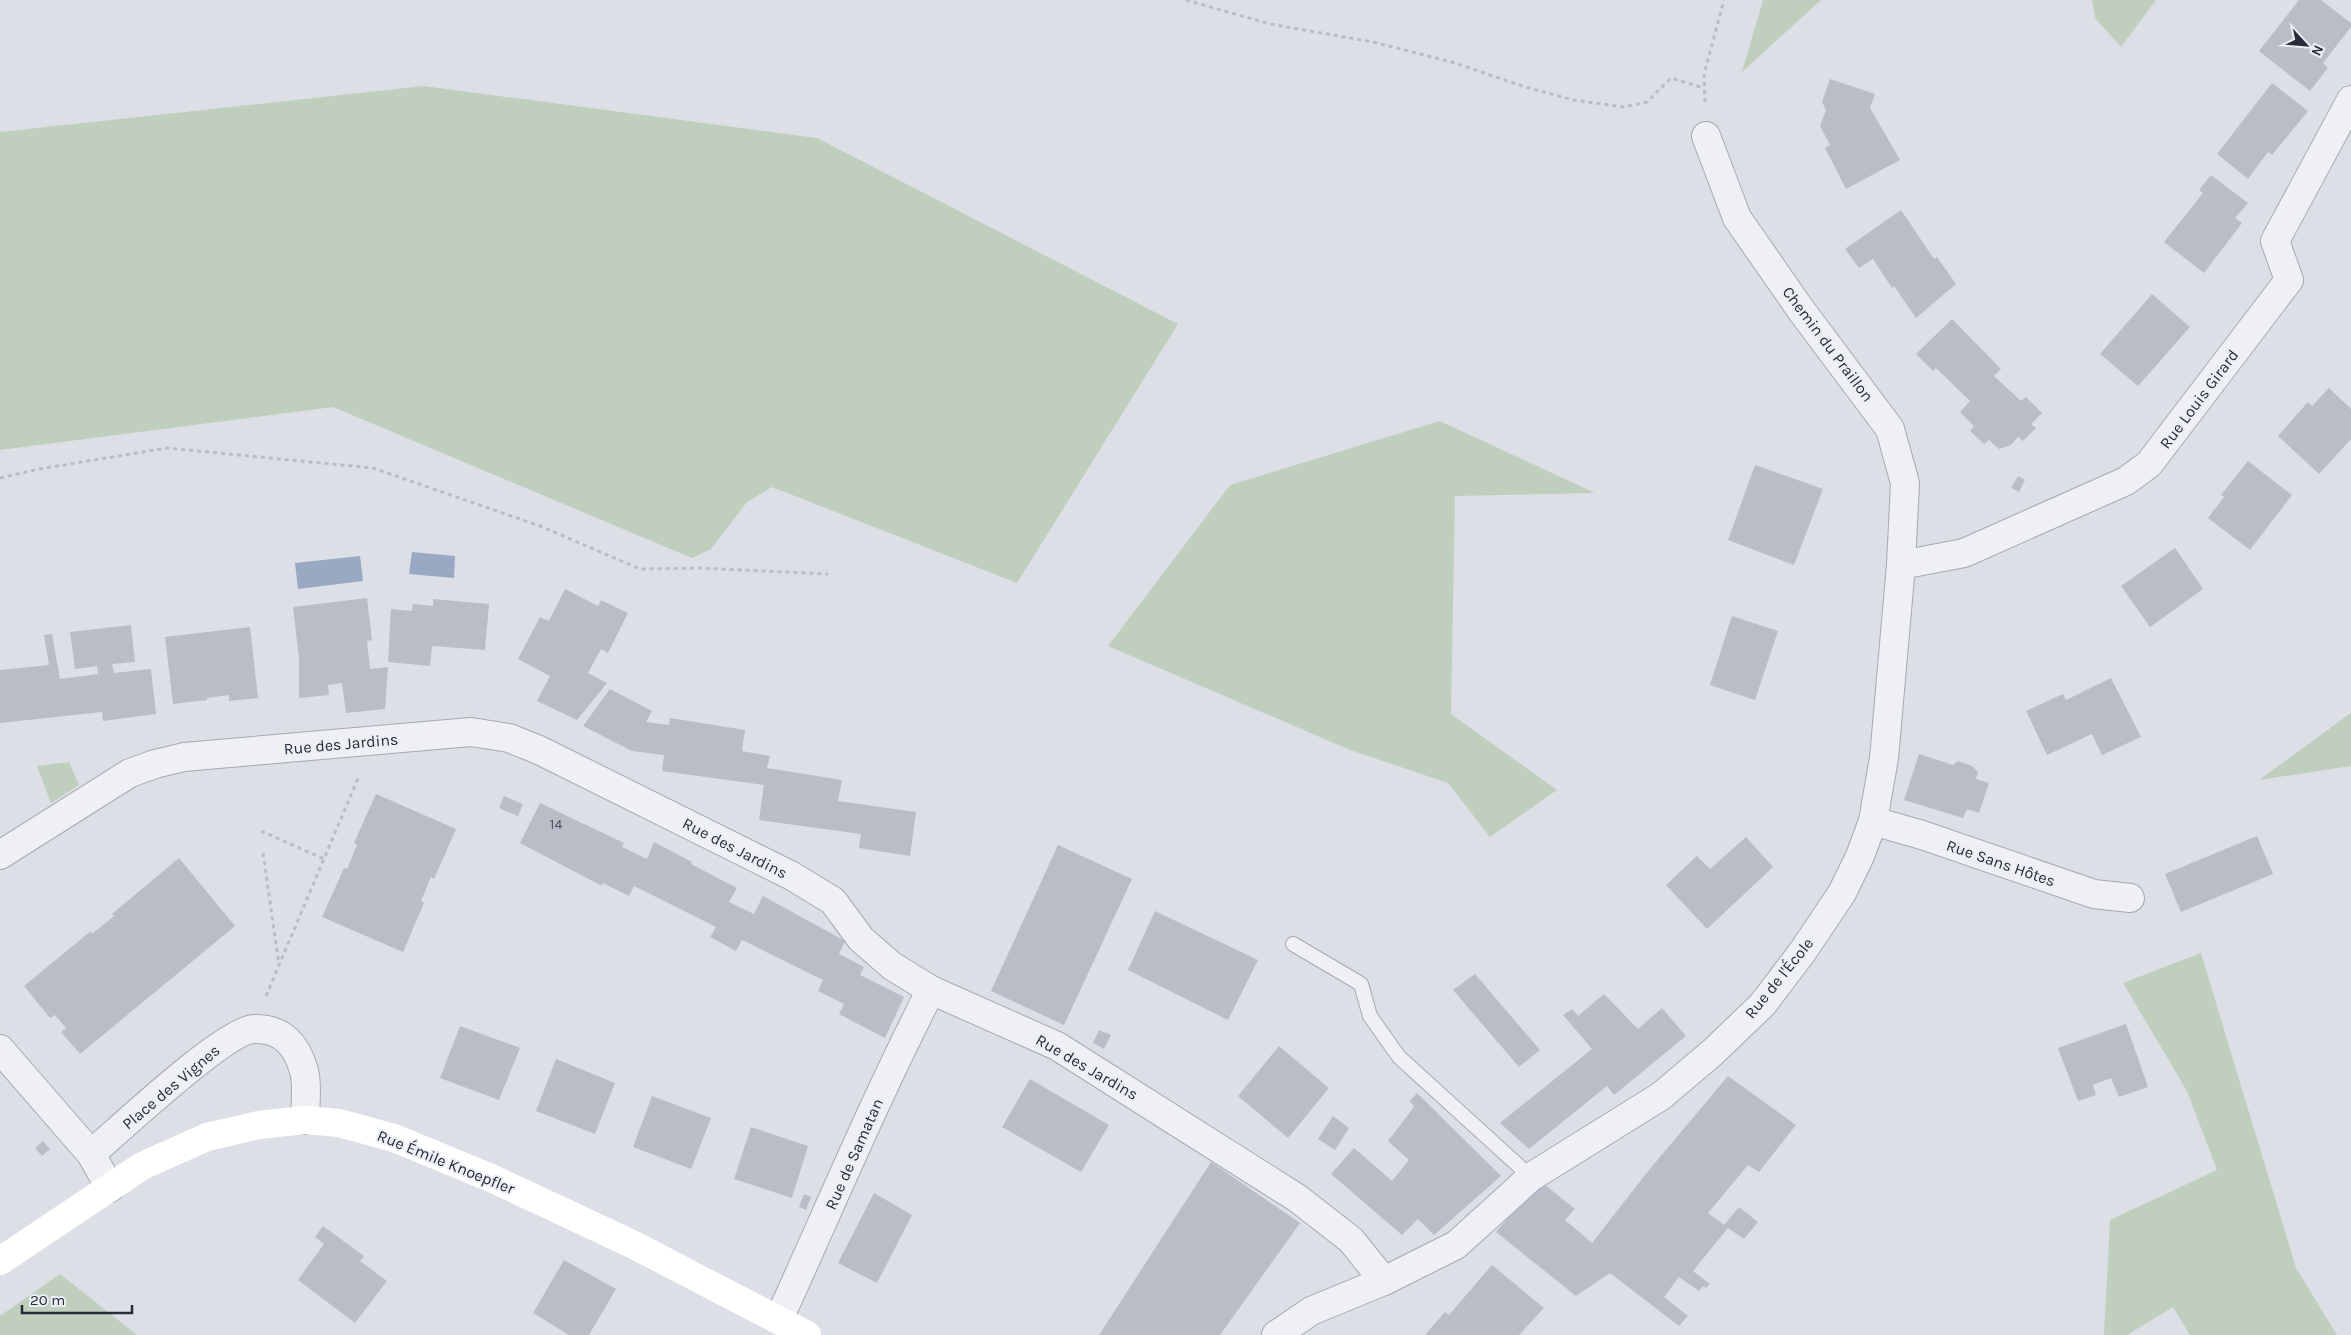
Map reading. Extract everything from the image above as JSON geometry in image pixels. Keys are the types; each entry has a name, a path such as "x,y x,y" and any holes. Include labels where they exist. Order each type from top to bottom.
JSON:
{"main road":[{"name":"Rue Émile Knoepfler","path":"0,1261 142,1166 207,1136 259,1124 305,1120 339,1123 378,1133 491,1178 632,1244 807,1335"}],"street":[{"name":"Rue Louis Girard","path":"1901,565 1964,553 2126,481 2149,464 2289,280 2275,241 2351,100"},
{"name":"Chemin du Praillon","path":"1706,136 1736,218 1801,310 1890,429 1905,483 1901,565"},
{"name":"Rue de l'École","path":"1276,1335 1311,1311 1384,1281 1456,1245 1531,1177 1661,1096 1713,1052 1763,1004 1842,893 1860,856 1873,821 1884,758 1901,565"},
{"name":"Rue des Jardins","path":"0,855 130,773 155,764 184,757 471,732 509,738 539,750 792,876 833,901 861,939 892,966 931,990 1058,1046 1297,1198 1351,1240 1384,1281"},
{"name":"Rue Sans Hôtes","path":"1873,821 1922,835 2094,894 2130,898"},
{"name":"Rue de Samatan","path":"779,1319 892,1065 931,990"},
{"path":"252,1029 278,1031 296,1049 304,1072 305,1120"},
{"name":"Place des Vignes","path":"92,1154 217,1047 252,1029"},
{"path":"0,1049 92,1154 110,1188"}],"lane":[{"path":"1293,944 1361,984 1370,1016 1399,1057 1531,1177"}],"path":[{"path":"1186,0 1270,24 1373,42 1452,62 1522,86 1573,100 1624,107 1647,102 1671,78 1704,88"},
{"path":"1706,136 1704,74 1724,0"},
{"path":"0,478 39,469 167,448 372,468 540,526 640,569 700,568 828,574"},
{"path":"252,1029 374,741"},
{"path":"261,831 324,859"},
{"path":"263,854 279,965"}],"green space":[{"path":"1763,0 1821,0 1742,72"},
{"path":"2092,0 2156,0 2121,47 2095,18"},
{"path":"424,86 817,138 1178,324 1017,583 772,487 747,502 711,549 692,558 333,407 0,450 0,132"},
{"path":"1440,421 1595,493 1455,496 1451,714 1557,790 1490,837 1448,783 1350,750 1108,646 1230,485"},
{"path":"2351,713 2351,766 2259,780"},
{"path":"69,762 79,785 51,803 37,766"},
{"path":"2201,953 2296,1268 2337,1335 2190,1335 2173,1307 2127,1335 2104,1335 2110,1220 2217,1170 2187,1091 2123,983"},
{"path":"60,1274 137,1335 0,1335 0,1316"}],"water":[{"path":"412,552 455,556 454,578 409,574"},
{"path":"360,556 363,581 298,589 295,563"}],"building":[{"path":"2299,0 2321,0 2351,23 2351,27 2323,63 2328,68 2310,91 2259,51"},
{"path":"1830,79 1875,94 1870,108 1900,160 1846,189 1825,148 1830,145 1820,126 1826,110 1822,102"},
{"path":"2272,83 2308,111 2272,155 2268,152 2248,179 2217,154"},
{"path":"2211,175 2248,203 2235,218 2242,223 2204,273 2164,242 2203,193 2199,190"},
{"path":"1901,210 1934,259 1937,257 1956,284 1916,318 1894,286 1892,288 1873,259 1859,268 1845,249"},
{"path":"2152,294 2190,327 2138,386 2100,354"},
{"path":"1952,319 2001,369 1994,376 2021,401 2026,397 2042,413 2031,424 2036,428 2023,441 2018,437 2011,445 1999,449 1989,440 1984,444 1970,431 1974,426 1960,412 1970,401 1936,368 1933,371 1916,354"},
{"path":"2329,388 2351,409 2351,439 2319,474 2278,436 2308,402 2312,406"},
{"path":"2248,461 2292,495 2250,550 2208,518 2224,497 2221,495"},
{"path":"1755,465 1823,489 1794,565 1728,540"},
{"path":"2018,476 2025,480 2019,492 2011,488"},
{"path":"2175,548 2203,589 2150,627 2121,586"},
{"path":"565,589 598,606 601,600 628,613 608,653 601,649 588,673 607,683 577,720 537,701 550,676 518,659 540,617 549,621"},
{"path":"367,598 372,640 367,641 370,669 388,667 385,709 346,713 342,683 328,685 329,695 299,698 299,658 293,607"},
{"path":"433,599 489,604 485,650 432,646 430,666 388,662 391,609 412,611 413,604 433,606"},
{"path":"1732,616 1778,631 1755,700 1710,685"},
{"path":"131,625 135,662 112,664 114,673 151,669 156,714 103,721 102,712 0,723 0,670 49,665 44,635 52,634 60,679 98,674 97,666 75,669 70,632"},
{"path":"250,627 258,698 229,701 229,695 173,704 165,637"},
{"path":"2111,678 2141,737 2102,755 2092,734 2047,755 2026,711 2063,694 2066,700"},
{"path":"610,689 652,711 646,722 669,725 670,718 745,730 742,751 770,756 767,768 842,780 838,801 916,812 910,856 859,848 861,834 759,820 764,785 662,771 664,755 632,751 583,726"},
{"path":"1919,754 1953,765 1958,761 1972,766 1978,772 1976,779 1989,783 1979,813 1967,809 1963,818 1904,800"},
{"path":"376,794 456,829 434,879 431,877 421,901 424,903 403,952 322,917 344,868 347,869 357,845 354,843"},
{"path":"504,796 523,804 518,816 499,808"},
{"path":"540,803 624,843 622,847 647,859 654,842 737,888 729,902 754,914 763,896 845,941 839,954 864,967 860,975 904,997 885,1038 839,1014 844,1004 818,991 823,980 742,940 736,951 710,937 716,927 634,886 629,896 603,883 602,886 520,843"},
{"path":"2257,836 2273,874 2181,912 2165,874"},
{"path":"1746,837 1773,867 1707,929 1666,885 1697,856 1710,869"},
{"path":"1058,845 1132,879 1064,1025 991,991"},
{"path":"179,858 235,926 80,1054 61,1032 66,1028 55,1015 50,1018 24,986 91,931 92,934 114,916 112,914"},
{"path":"1155,911 1258,960 1228,1020 1128,970"},
{"path":"1475,974 1540,1050 1519,1067 1453,990"},
{"path":"1604,994 1638,1029 1662,1008 1686,1036 1614,1095 1607,1086 1529,1149 1500,1123 1592,1049 1563,1015 1572,1009 1578,1016"},
{"path":"2126,1024 2148,1087 2119,1097 2111,1078 2093,1085 2096,1095 2078,1101 2058,1048"},
{"path":"460,1026 520,1048 499,1100 440,1078"},
{"path":"1099,1030 1111,1035 1104,1049 1093,1043"},
{"path":"1279,1046 1329,1088 1288,1138 1238,1096"},
{"path":"556,1059 615,1083 595,1134 536,1111"},
{"path":"1728,1076 1796,1125 1759,1172 1748,1165 1708,1213 1724,1225 1739,1207 1758,1222 1744,1239 1728,1228 1693,1271 1710,1284 1706,1288 1703,1286 1699,1291 1679,1277 1664,1297 1688,1316 1679,1326 1610,1273 1576,1296 1496,1232 1540,1181 1575,1209 1565,1220 1592,1243 1649,1170"},
{"path":"1030,1079 1109,1125 1081,1172 1002,1127"},
{"path":"1417,1093 1501,1176 1434,1235 1418,1219 1402,1235 1331,1174 1354,1148 1392,1181 1409,1160 1388,1141 1414,1107 1410,1101"},
{"path":"652,1096 711,1118 691,1169 633,1147"},
{"path":"1333,1116 1349,1128 1335,1150 1318,1139"},
{"path":"751,1127 808,1146 792,1198 734,1179"},
{"path":"43,1141 50,1149 42,1156 35,1148"},
{"path":"1211,1162 1300,1223 1220,1335 1099,1335"},
{"path":"874,1193 912,1215 877,1283 838,1263"},
{"path":"804,1194 811,1197 806,1210 799,1207"},
{"path":"323,1226 364,1256 360,1261 387,1281 355,1323 298,1280 324,1244 315,1237"},
{"path":"564,1260 616,1289 589,1335 569,1335 533,1313"},
{"path":"1492,1265 1544,1308 1519,1335 1425,1335 1445,1312 1449,1315"}]}
